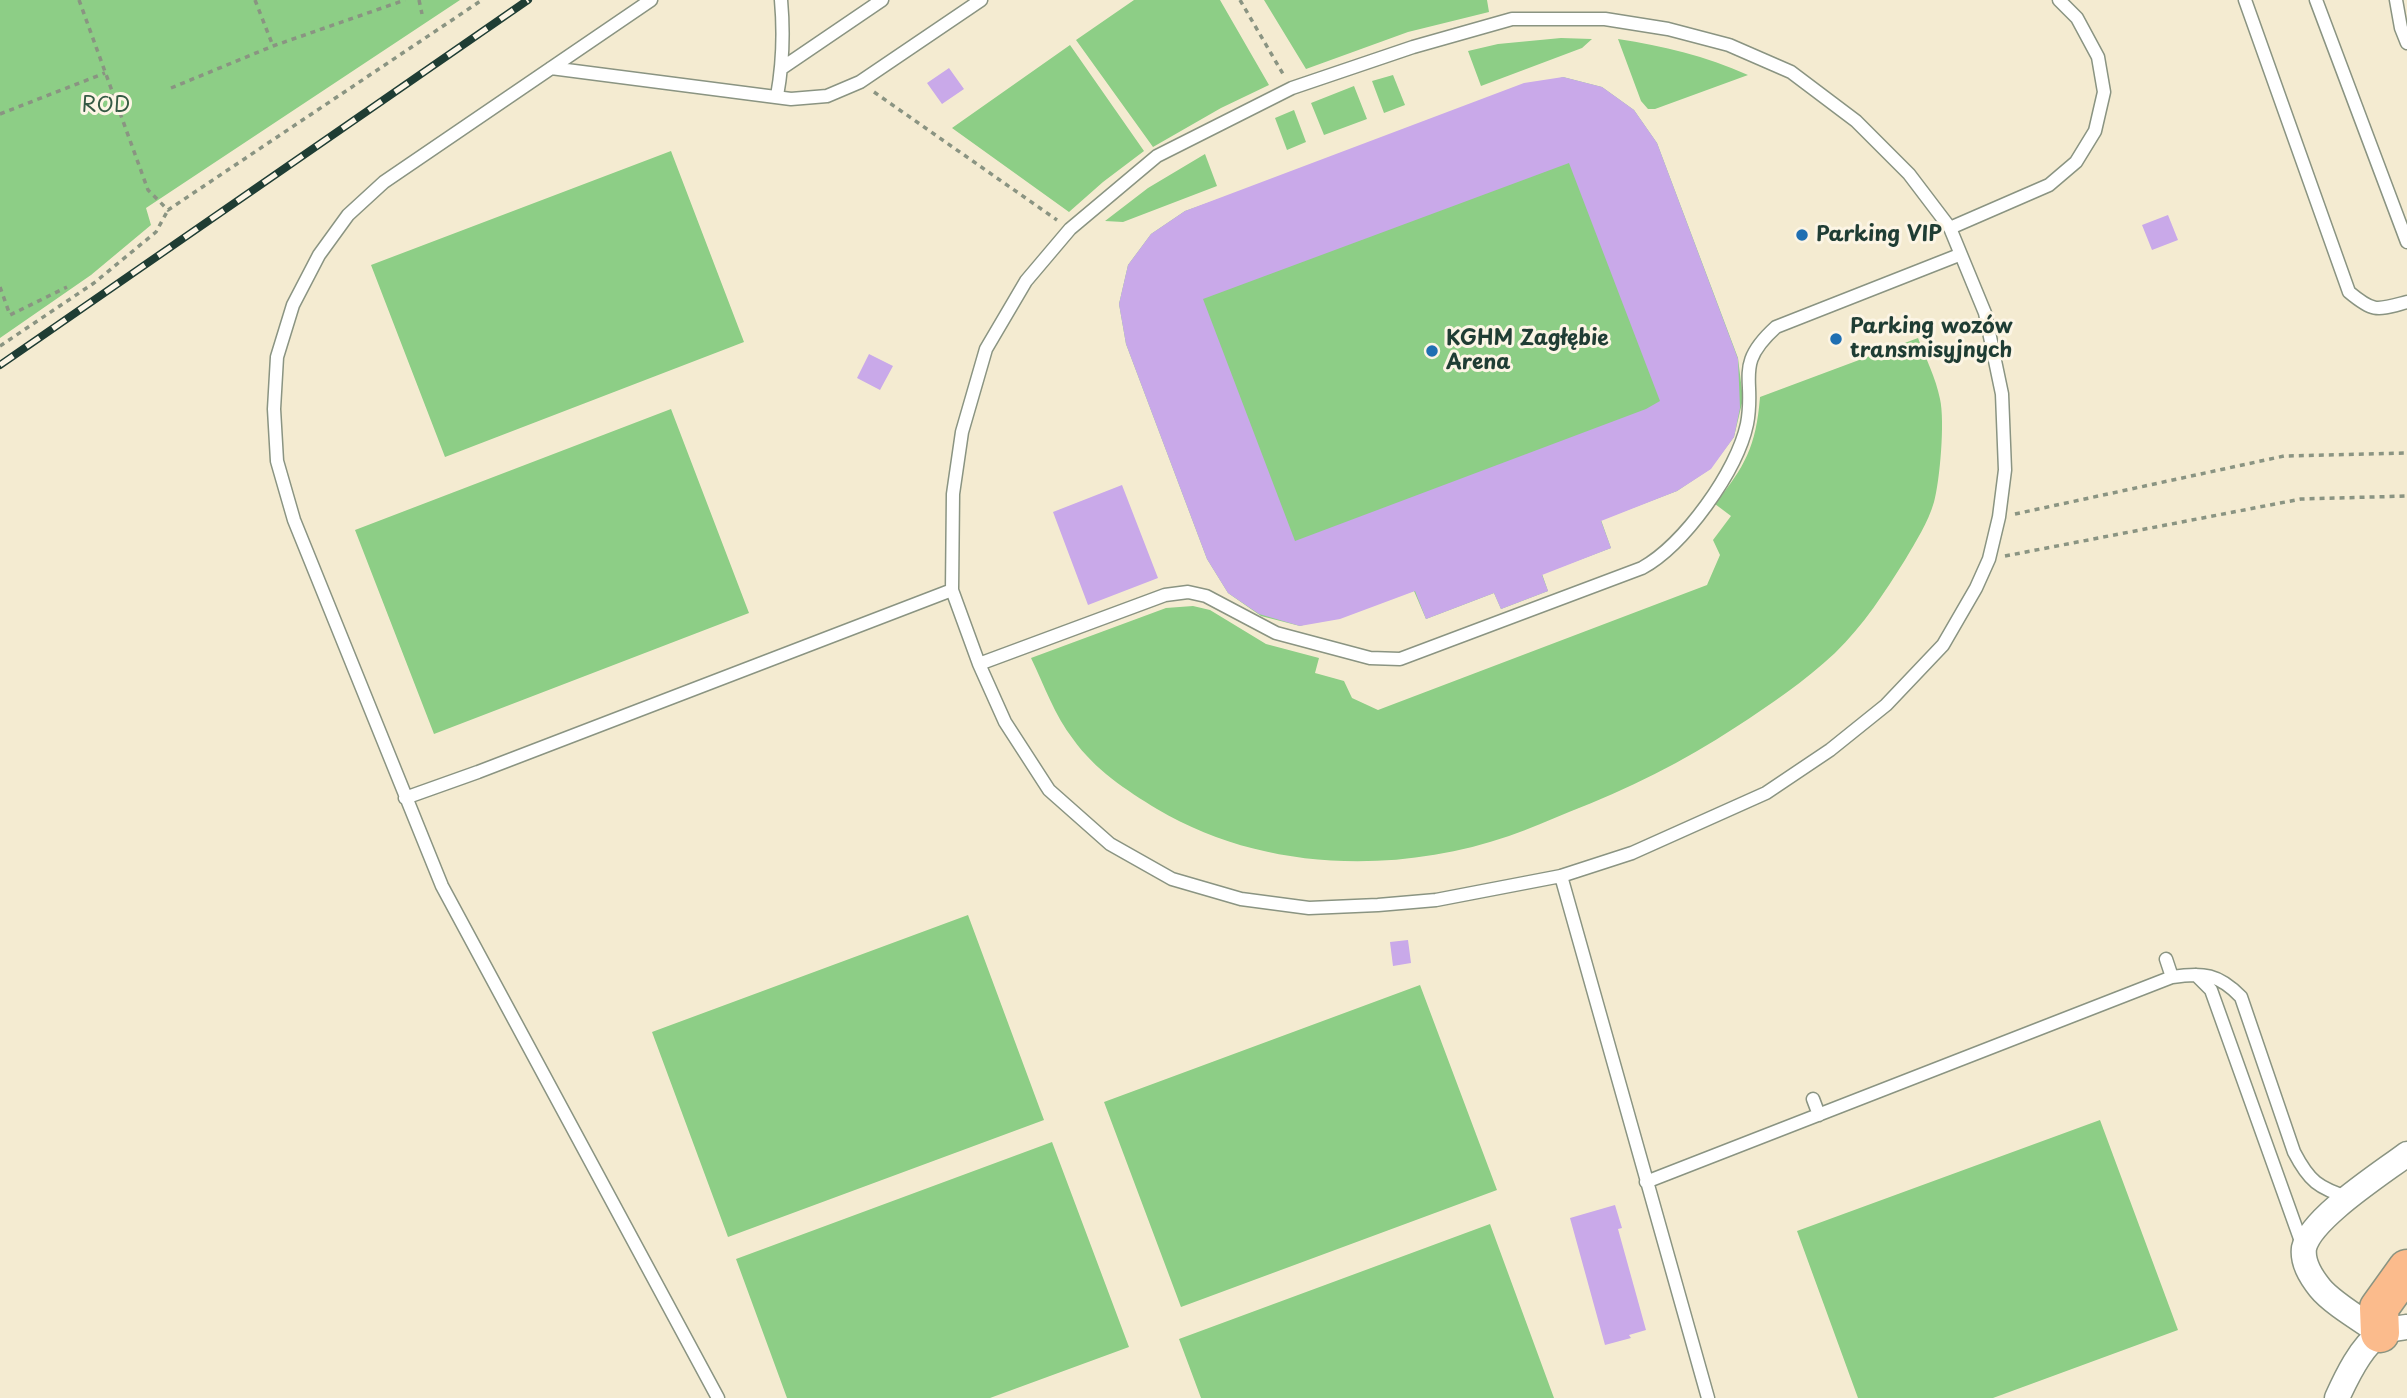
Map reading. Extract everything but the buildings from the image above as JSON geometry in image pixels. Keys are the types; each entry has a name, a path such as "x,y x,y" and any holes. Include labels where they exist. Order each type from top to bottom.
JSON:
{"main road":[{"path":"2394,1330 2379,1308 2407,1269"}],"street":[{"path":"2337,1398 2345,1379 2362,1353 2394,1330 2322,1290 2307,1271 2304,1250 2317,1226 2407,1154"}],"lane":[{"path":"651,0 384,182 348,215 319,255 293,305 277,357 274,409 277,461 294,520 442,886 718,1398"},
{"path":"777,96 784,32 781,0"},
{"path":"782,68 883,0"},
{"path":"551,68 791,99 827,96 860,82 981,0"},
{"path":"1950,228 2049,185 2076,162 2095,131 2104,92 2098,57 2077,18 2060,0"},
{"path":"2260,0 2246,3 2349,292 2362,303 2379,310 2407,302"},
{"path":"2316,0 2407,242"},
{"path":"2396,0 2407,43"},
{"path":"1512,19 1605,19 1668,29 1729,45 1791,72 1856,121 1909,174 1950,228 1985,313 2002,394 2005,470 1999,517 1989,559 1976,588 1943,645 1886,705 1830,750 1754,799 1632,852 1561,876 1436,900 1309,908 1241,899 1172,878 1110,844 1049,790 1005,722 979,664 952,590 953,494 962,432 986,349 1026,281 1070,229 1157,156 1292,88 1413,47 1512,19"},
{"path":"979,664 1165,596 1188,592 1206,596 1276,633 1370,659 1400,659 1642,568 1658,559 1678,540 1712,496 1735,458 1747,422 1750,361 1759,342 1776,327 1959,254"},
{"path":"405,798 952,590"},
{"path":"1561,876 1708,1398"},
{"path":"2166,959 2172,977"},
{"path":"1646,1182 2172,977 2196,975 2212,976 2227,982 2241,997 2294,1152 2306,1175 2327,1191 2350,1198"},
{"path":"2196,975 2211,990 2304,1250"},
{"path":"1812,1099 1819,1115"}],"path":[{"path":"79,0 148,190 168,210"},
{"path":"255,0 272,46"},
{"path":"171,88 272,46 405,0"},
{"path":"419,0 422,14"},
{"path":"0,346 94,283 156,232 168,210 482,0"},
{"path":"1240,0 1292,88"},
{"path":"0,114 105,73"},
{"path":"860,82 1070,229"},
{"path":"0,287 10,315 66,287"},
{"path":"1999,517 2284,456 2407,453"},
{"path":"1989,559 2301,499 2407,496"}],"green space":[{"name":"ROD","path":"0,0 460,0 146,208 151,225 91,275 0,338"},
{"path":"1134,0 1220,0 1269,85 1221,108 1153,147 1076,40"},
{"path":"1264,0 1487,0 1489,12 1408,32 1306,69"},
{"path":"1561,38 1592,39 1582,48 1481,86 1468,51 1498,44"},
{"path":"1618,39 1684,52 1748,75 1655,109 1648,109 1641,101"},
{"path":"1070,45 1144,151 1069,212 952,128"},
{"path":"1393,75 1405,105 1384,113 1372,81"},
{"name":"KGHM Zagłębie Arena","path":"1563,77 1602,87 1634,110 1657,143 1738,358 1743,399 1734,437 1710,469 1677,491 1601,520 1611,548 1542,574 1548,591 1501,609 1494,593 1426,619 1414,591 1300,626 1261,616 1228,593 1207,559 1126,344 1119,304 1128,265 1151,234 1185,211"},
{"path":"1354,86 1367,119 1324,135 1311,103"},
{"path":"1294,110 1306,142 1287,150 1275,118"},
{"path":"671,151 744,342 445,457 371,265"},
{"path":"1205,154 1217,186 1123,222 1105,221 1148,188"},
{"path":"1918,338 1936,383 1941,409 1941,450 1934,502 1913,546 1855,632 1799,683 1696,752 1613,794 1509,836 1465,849 1421,857 1375,861 1284,855 1240,845 1197,830 1134,794 1091,760 1061,720 1031,658 1166,608 1193,606 1210,610 1266,644 1319,658 1315,673 1344,681 1352,698 1378,710 1707,585 1720,555 1713,540 1731,516 1715,504 1747,455 1756,429 1760,397"},
{"path":"671,409 749,613 434,734 355,530"},
{"path":"968,915 1044,1120 728,1237 652,1032"},
{"path":"1420,985 1497,1190 1181,1307 1104,1102"},
{"path":"2100,1120 2178,1330 1993,1398 1858,1398 1797,1231"},
{"path":"1052,1142 1129,1347 990,1398 787,1398 736,1259"},
{"path":"1490,1224 1554,1398 1201,1398 1179,1339"}],"railway":[{"path":"0,365 528,0"}],"place":[{"name":"Parking VIP","path":"1802,235"},
{"name":"Parking wozów transmisyjnych","path":"1836,339"},
{"name":"KGHM Zagłębie Arena","path":"1432,351"}]}
